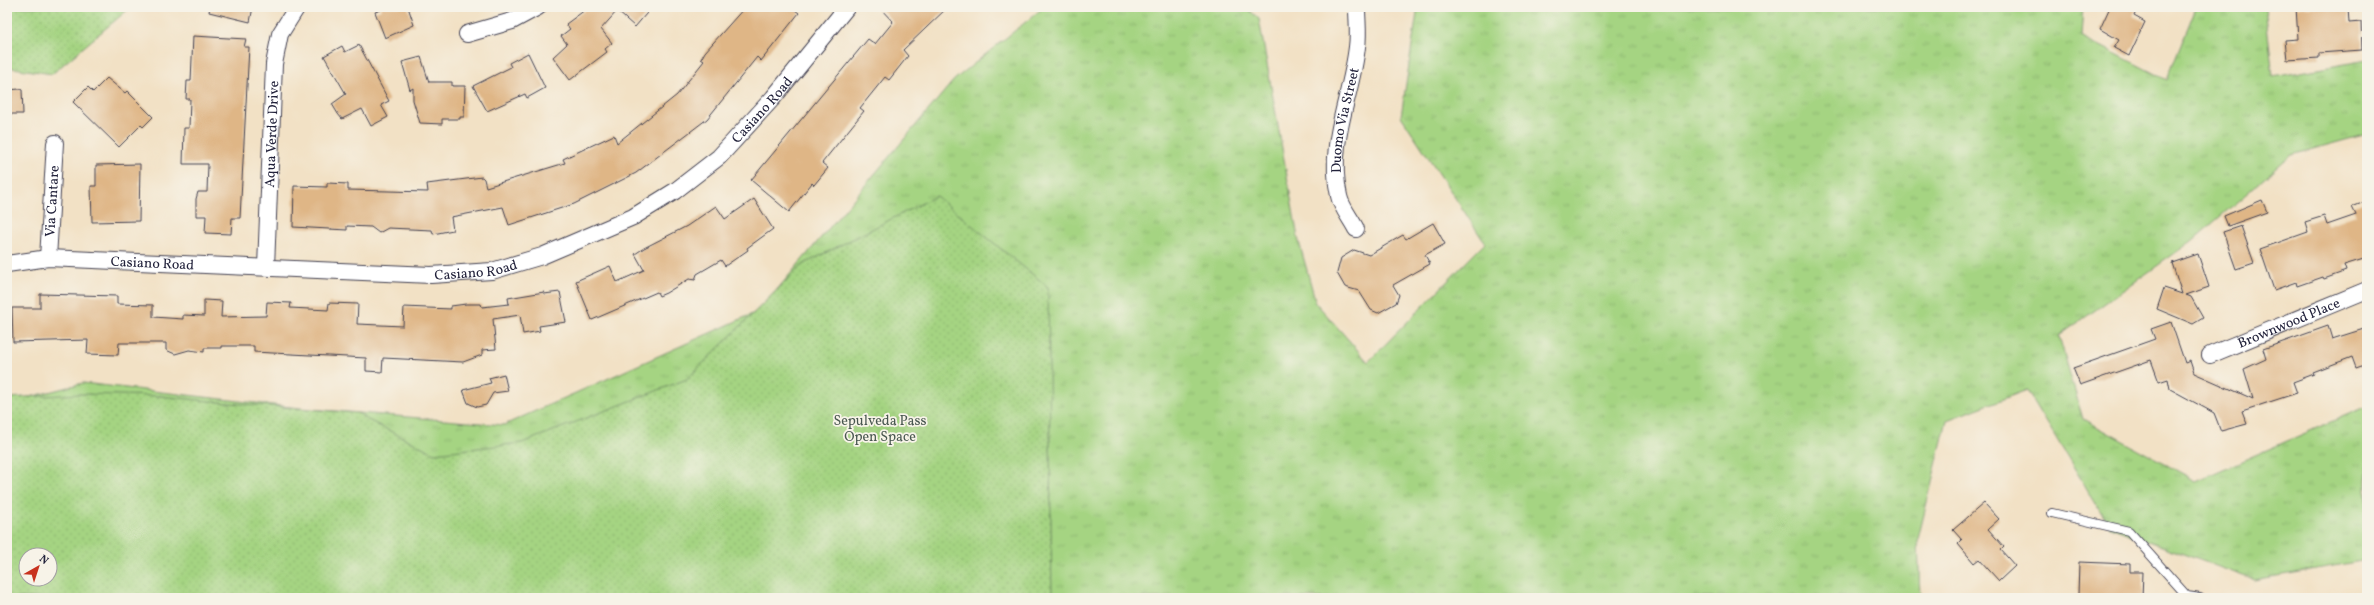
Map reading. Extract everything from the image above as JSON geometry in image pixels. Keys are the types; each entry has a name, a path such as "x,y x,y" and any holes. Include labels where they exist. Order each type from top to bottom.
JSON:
{"street":[{"name":"Aqua Verde Drive","path":"266,267 274,64 280,34 297,7"},
{"path":"467,34 512,21 538,7"},
{"name":"Casiano Road","path":"7,264 48,258 431,275 492,271 542,256 633,217 675,191 719,157 773,98 847,7"},
{"name":"Duomo Via Street","path":"1356,229 1339,198 1334,164 1335,144 1348,99 1358,46 1357,7"},
{"name":"Via Cantare","path":"48,258 55,143"},
{"name":"Brownwood Place","path":"2210,355 2367,290"}],"lane":[{"path":"2052,513 2129,531 2187,596 2200,598"}],"green space":[{"path":"7,7 131,7 52,74 7,67"},
{"path":"1044,7 1246,7 1259,19 1298,238 1316,303 1368,362 1485,243 1401,116 1418,7 2083,7 2081,36 2167,80 2196,7 2265,7 2273,77 2367,60 2367,134 2291,155 2192,241 2059,336 2083,419 2196,481 2367,406 2367,560 2254,580 2110,527 2027,390 1947,420 1918,539 1920,598 7,598 7,403 83,383 300,408 504,425 759,311 954,80"},
{"name":"Sepulveda Pass Open Space","path":"936,196 1048,287 1052,598 7,598 7,398 80,394 159,396 358,413 368,420 434,453 522,443 687,379 802,265"}],"building":[{"path":"210,7 253,7 250,22 209,12"},
{"path":"380,7 408,7 414,25 385,38 375,12 381,10"},
{"path":"589,7 652,7 635,27 617,11 601,29 612,43 605,49 607,52 570,80 553,57 567,44 561,36 570,29 566,24"},
{"path":"745,7 791,7 799,13 761,61 757,57 707,119 636,173 574,204 509,225 503,207 451,217 453,230 433,234 432,230 388,228 379,233 371,227 347,226 347,230 293,227 294,186 327,187 327,183 348,184 348,190 428,192 427,184 482,177 486,187 565,163 563,159 614,135 617,143 677,95 704,61 701,59 705,52"},
{"path":"879,7 948,7 903,50 908,56 889,80 885,77 860,108 864,111 822,163 828,168 814,185 812,183 789,212 751,180 868,39 875,44 893,22"},
{"path":"2110,7 2138,7 2134,16 2145,22 2129,56 2114,48 2119,40 2100,29"},
{"path":"2296,7 2348,7 2349,23 2361,22 2362,50 2319,53 2319,58 2287,60 2285,40 2298,39"},
{"path":"193,36 246,39 244,47 249,47 240,218 232,218 231,234 205,233 206,216 196,216 196,199 198,192 207,192 208,164 183,164 184,128 189,128 190,99 186,99 187,81 191,81"},
{"path":"359,45 389,101 381,105 388,117 371,126 362,109 342,119 338,114 332,104 346,94 324,56 342,46 345,52"},
{"path":"528,53 545,88 527,98 525,94 487,111 473,86 511,67 509,63"},
{"path":"421,57 429,82 452,82 452,86 465,86 464,117 460,117 460,119 442,119 442,124 420,123 413,100 413,88 410,90 402,62"},
{"path":"107,78 125,93 127,91 153,117 143,127 141,125 119,147 73,102 88,87 93,92"},
{"path":"7,90 22,90 23,114 7,114"},
{"path":"140,164 139,221 92,222 91,186 96,186 96,165"},
{"path":"754,199 773,229 747,248 748,250 725,266 721,260 697,274 695,280 689,279 659,296 657,292 592,320 576,281 610,266 617,282 644,270 635,254 644,248 687,226 716,206 725,219"},
{"path":"2262,200 2267,212 2228,226 2224,216"},
{"path":"2367,201 2367,258 2344,265 2346,271 2324,279 2323,277 2297,286 2296,282 2274,290 2260,249 2308,232 2305,222 2324,216 2327,225 2356,215 2352,207"},
{"path":"1433,223 1445,244 1425,255 1430,264 1393,285 1399,295 1396,303 1378,313 1371,310 1359,291 1345,287 1337,273 1341,258 1354,250 1369,255 1403,235 1406,239"},
{"path":"2241,226 2254,263 2236,269 2223,232"},
{"path":"2198,254 2209,287 2186,295 2191,297 2203,318 2193,324 2157,309 2164,288 2182,294 2172,263"},
{"path":"544,292 544,294 560,292 566,322 539,326 540,331 523,334 520,315 493,319 496,349 482,350 482,355 463,362 383,358 382,372 366,371 366,358 254,352 254,346 222,346 222,348 204,348 204,352 189,350 175,354 166,350 166,343 119,343 118,355 87,354 88,340 13,342 12,308 40,308 40,294 117,296 117,304 153,305 153,317 183,319 183,315 204,316 204,300 222,301 221,317 266,316 267,302 291,303 290,308 328,310 329,303 358,304 357,324 403,326 404,307 451,309 451,306 481,304 482,307 509,304 508,298"},
{"path":"2171,322 2185,363 2190,361 2194,373 2253,399 2244,369 2266,359 2263,349 2328,326 2332,339 2367,328 2367,364 2356,368 2352,357 2313,372 2314,374 2293,382 2297,393 2242,411 2247,424 2221,431 2214,413 2170,389 2168,379 2159,382 2151,360 2080,385 2073,368 2155,339 2151,329"},
{"path":"504,374 508,391 493,393 486,405 477,407 468,403 463,390 491,383 489,378"},
{"path":"1984,503 1999,519 1988,529 2004,547 2001,550 2015,566 1999,581 1979,559 1974,563 1958,544 1962,540 1953,530"},
{"path":"2079,562 2130,564 2130,572 2143,572 2142,598 2090,598 2090,596 2078,595"}]}
